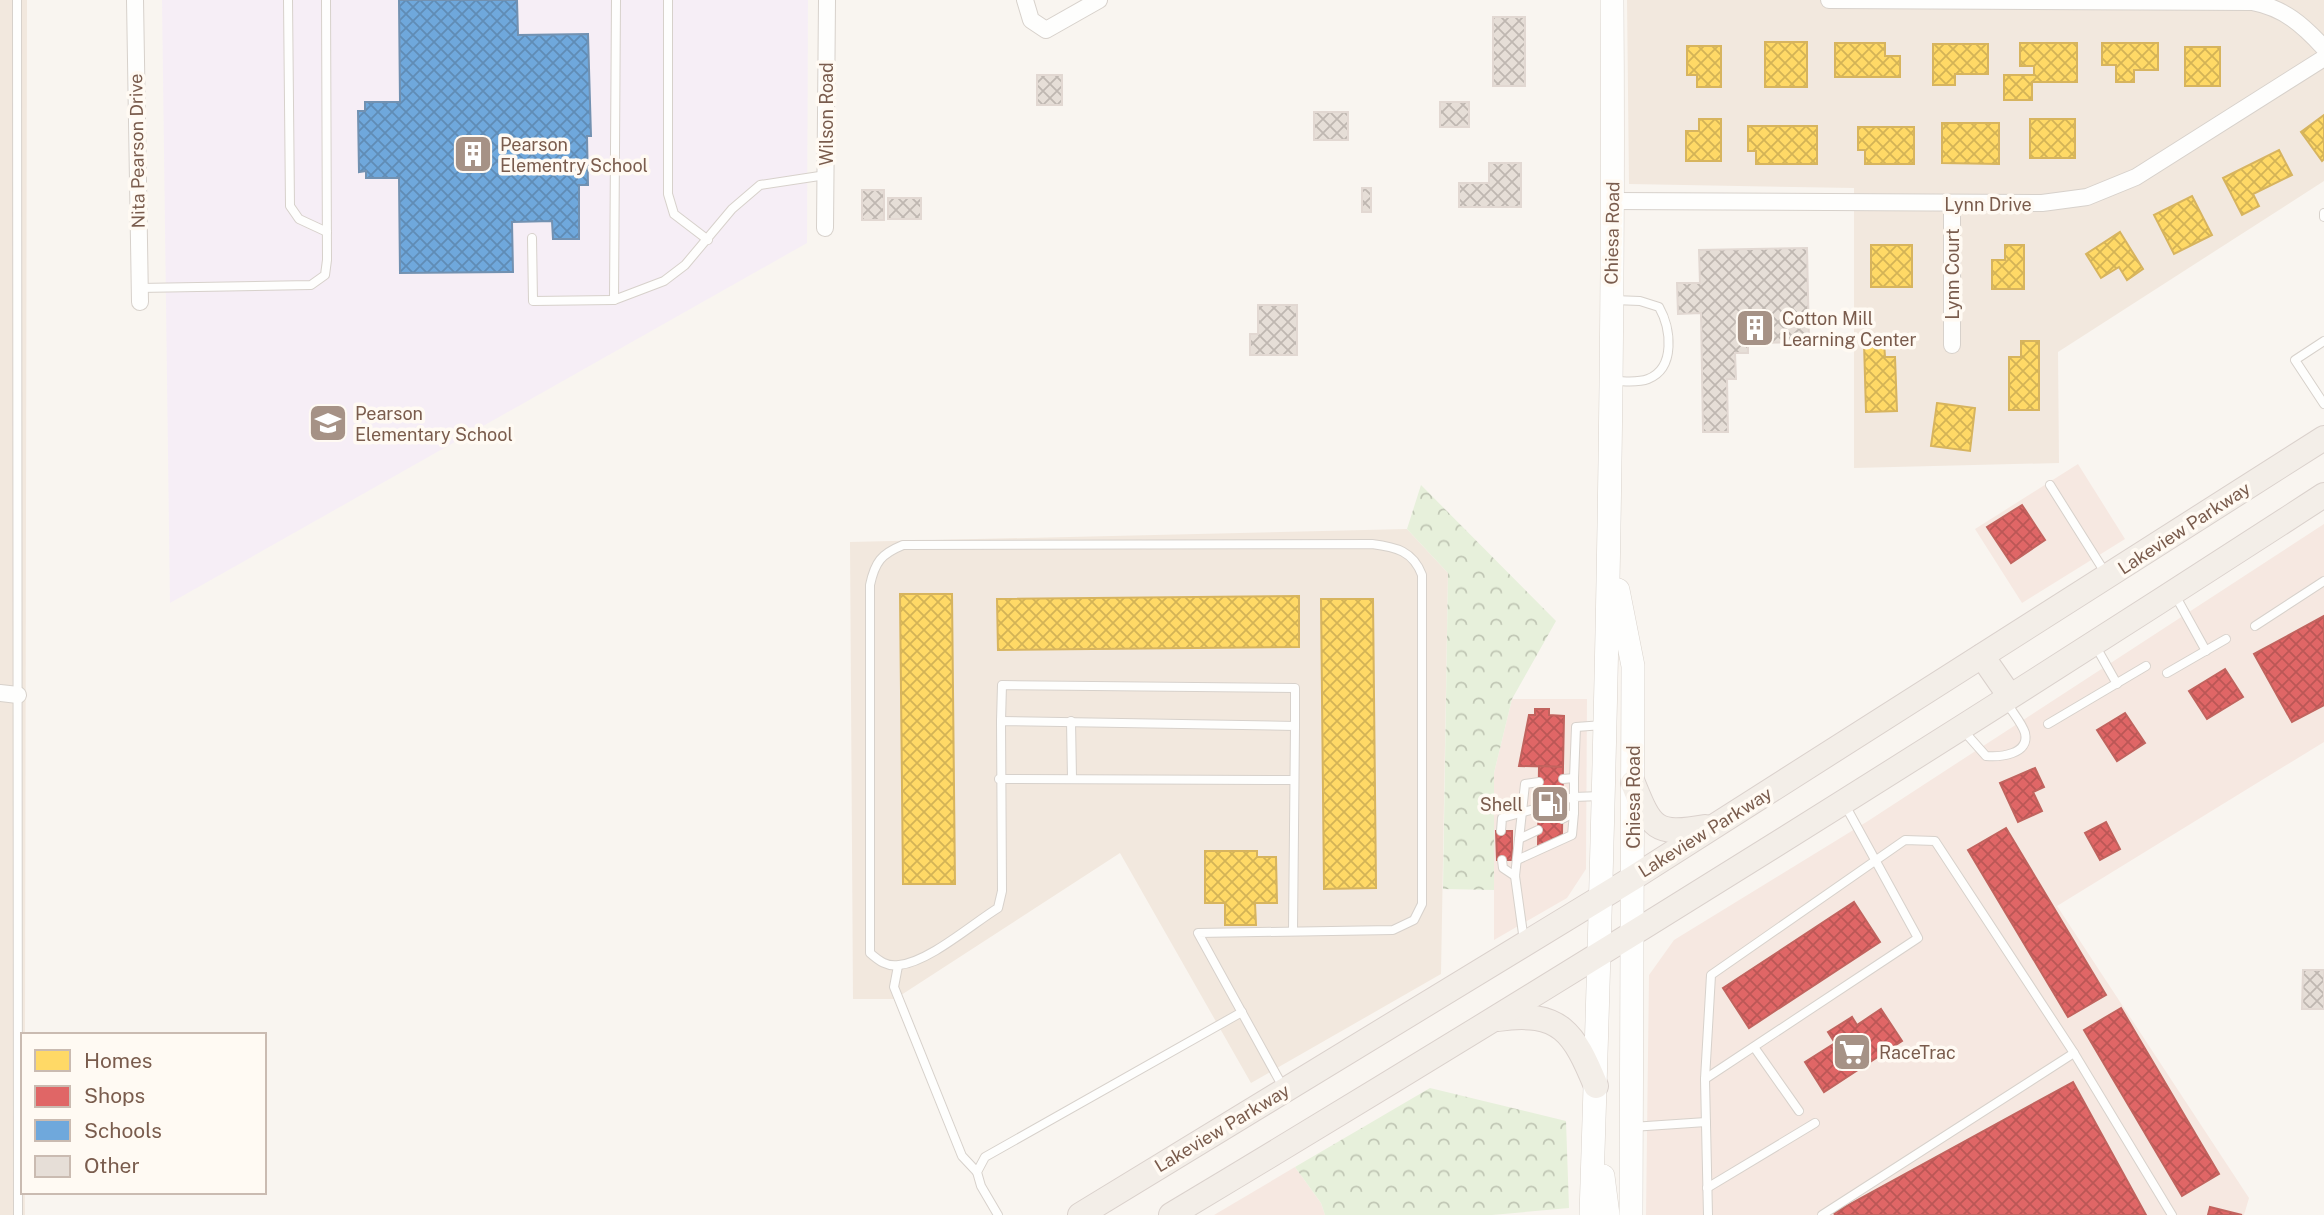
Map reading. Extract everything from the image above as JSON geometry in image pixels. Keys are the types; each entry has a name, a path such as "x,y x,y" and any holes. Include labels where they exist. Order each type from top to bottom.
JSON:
{"main road":[{"name":"Chiesa Road","path":"1591,1215 1606,724 1614,201 1612,0"},
{"name":"Lakeview Parkway","path":"1080,1215 1633,878 2324,438"},
{"path":"1171,1215 1843,802 2324,495"},
{"name":"Chiesa Road","path":"1609,549 1633,666 1630,1215"},
{"path":"1982,656 2007,697"},
{"path":"1633,783 1651,823 1659,828 1676,832 1716,825"},
{"path":"1491,1020 1523,1015 1550,1019 1568,1032 1580,1048 1596,1086"},
{"path":"1594,1142 1607,1189 1608,1215"}],"street":[{"name":"Nita Pearson Drive","path":"135,0 139,295"},
{"name":"Wilson Road","path":"825,228 827,0"},
{"path":"1025,0 1031,20 1046,30 1100,0"},
{"path":"1829,0 2252,2 2270,5 2295,19 2324,48"},
{"name":"Lynn Drive","path":"1614,201 1952,204 2068,201 2109,189 2178,152 2324,58"},
{"name":"Lynn Court","path":"1952,204 1952,345"},
{"path":"0,693 18,695"}],"lane":[{"path":"17,0 18,1215"},
{"path":"288,0 290,206 299,219 327,232"},
{"path":"139,295 311,285 324,275 327,232 326,0"},
{"path":"614,300 616,0"},
{"path":"668,0 668,194 674,214 708,240"},
{"path":"532,238 533,301 614,300 664,281 685,265 732,209 760,185 826,175"},
{"path":"1611,300 1640,301 1659,307 1665,317 1669,345 1666,360 1658,372 1648,379 1611,381"},
{"path":"2324,341 2295,360 2324,404"},
{"path":"2050,485 2108,576"},
{"path":"1284,1090 1198,933 1393,930 1415,920 1422,904 1422,575 1417,560 1398,547 1372,544 903,545 884,553 874,567 870,585 870,953 882,963 898,966 919,959 998,908 1002,891 999,779 1002,685 1295,688 1293,931"},
{"path":"2255,626 2324,581"},
{"path":"2174,592 2206,651"},
{"path":"2167,673 2226,639"},
{"path":"2093,643 2117,684"},
{"path":"2048,724 2146,666"},
{"path":"1960,727 1986,756 2003,757 2015,752 2025,741 2025,733 2007,697"},
{"path":"1001,721 1295,726"},
{"path":"1071,722 1072,778"},
{"path":"1517,860 1572,835 1576,727 1606,724"},
{"path":"1563,779 1574,778"},
{"path":"999,779 1294,780"},
{"path":"1525,944 1515,876 1525,784 1539,782"},
{"path":"1562,800 1604,796"},
{"path":"1705,1079 1918,938 1843,802"},
{"path":"1501,831 1502,818 1538,808"},
{"path":"1562,819 1574,813"},
{"path":"1519,839 1538,830"},
{"path":"1708,1215 1705,1079 1711,975 1905,841 1935,841 2074,1053 2172,1215"},
{"path":"1502,860 1503,867 1515,876"},
{"path":"898,966 894,987 962,1156 977,1172 981,1186 998,1215"},
{"path":"977,1172 985,1157 1242,1012"},
{"path":"1754,1047 1799,1111"},
{"path":"1822,1215 2074,1053"},
{"path":"1631,1127 1706,1122"},
{"path":"1707,1188 1815,1123"}],"shaded area":[{"path":"0,0 27,0 25,1033 21,1033 21,1194 25,1194 25,1215 0,1215"},
{"name":"Pearson Elementary School","path":"162,0 808,0 807,243 170,603"},
{"path":"1627,0 2324,0 2324,181 2058,352 2059,463 1854,468 1854,188 1629,184"},
{"path":"2078,464 2125,539 2022,603 1975,529"},
{"path":"2324,524 2324,742 2057,906 2249,1198 2244,1215 1646,1215 1649,975 1674,940 1868,821"},
{"path":"1407,529 1448,573 1441,974 1251,1083 1120,853 895,999 853,999 850,542"},
{"path":"1512,699 1587,699 1586,869 1567,898 1494,940 1494,773"},
{"path":"1295,1167 1321,1203 1325,1215 1214,1215"}],"green space":[{"path":"1421,485 1556,621 1512,699 1494,773 1494,890 1443,889 1448,573 1407,529"},
{"path":"1430,1088 1566,1121 1569,1208 1492,1215 1325,1215 1321,1203 1295,1167"}],"building: Homes":[{"path":"1765,42 1807,42 1807,87 1765,87"},
{"path":"1835,43 1885,43 1885,56 1900,56 1900,77 1835,77"},
{"path":"2020,43 2077,43 2077,82 2032,82 2032,100 2004,100 2004,75 2034,75 2034,66 2020,66"},
{"path":"2102,43 2158,43 2158,70 2134,70 2134,82 2116,82 2116,65 2102,65"},
{"path":"1933,44 1988,44 1988,74 1955,74 1955,85 1933,85"},
{"path":"1687,46 1721,46 1721,87 1697,87 1697,75 1687,75"},
{"path":"2185,47 2220,47 2220,86 2185,86"},
{"path":"2324,115 2324,159 2322,161 2301,132"},
{"path":"1699,119 1721,119 1721,161 1686,161 1686,131 1699,131"},
{"path":"2030,119 2075,119 2075,158 2030,158"},
{"path":"1942,123 1999,123 1999,164 1942,163"},
{"path":"1748,126 1817,126 1817,164 1756,164 1756,151 1748,151"},
{"path":"1858,127 1914,127 1914,164 1865,164 1865,150 1858,150"},
{"path":"2279,150 2292,175 2253,194 2259,206 2242,215 2223,178"},
{"path":"2192,196 2212,235 2174,254 2154,215"},
{"path":"2120,232 2143,269 2127,280 2119,267 2101,278 2086,254"},
{"path":"1871,245 1912,245 1912,287 1871,287"},
{"path":"2005,245 2024,245 2024,289 1992,289 1992,260 2005,260"},
{"path":"2021,341 2039,341 2039,410 2009,410 2009,357 2021,357"},
{"path":"1864,342 1884,342 1885,357 1895,357 1897,411 1866,412"},
{"path":"1937,403 1975,408 1970,451 1931,446"},
{"path":"900,594 952,594 955,884 903,884"},
{"path":"1299,596 1299,647 998,650 997,599"},
{"path":"1321,599 1373,599 1376,888 1324,889"},
{"path":"1205,851 1257,851 1257,857 1276,857 1277,903 1255,903 1256,925 1225,925 1225,903 1205,903"}],"building: Shops":[{"path":"2022,505 2045,540 2011,563 1987,527"},
{"path":"2324,616 2324,705 2292,722 2254,654"},
{"path":"2225,669 2243,697 2207,719 2189,691"},
{"path":"1535,709 1549,709 1549,715 1564,716 1563,767 1519,766 1529,715 1535,715"},
{"path":"2125,713 2145,743 2117,761 2097,730"},
{"name":"Shell","path":"1539,766 1563,767 1562,834 1538,847"},
{"path":"2035,768 2044,787 2033,792 2042,811 2018,822 2000,783"},
{"path":"2106,822 2120,849 2100,860 2085,833"},
{"path":"2006,828 2106,995 2068,1017 1968,850"},
{"path":"1496,831 1512,831 1512,860 1497,860"},
{"path":"1854,902 1880,942 1749,1028 1723,988"},
{"path":"2121,1008 2219,1174 2182,1196 2084,1030"},
{"name":"RaceTrac","path":"1881,1009 1902,1041 1824,1092 1805,1062 1835,1043 1828,1032 1852,1017 1857,1025"},
{"path":"2073,1082 2146,1215 1835,1215 1834,1213"},
{"path":"2210,1207 2242,1215 2208,1215"}],"building: Schools":[{"name":"Pearson Elementry School","path":"399,0 517,0 518,35 588,34 591,136 587,136 588,185 579,185 579,239 553,239 552,221 512,222 513,272 400,273 399,178 366,178 366,171 359,172 358,111 365,111 365,102 400,102"}],"building: Other":[{"path":"1493,17 1525,17 1525,86 1493,86"},
{"path":"1037,75 1062,75 1062,105 1037,105"},
{"path":"1440,102 1469,102 1469,127 1440,127"},
{"path":"1314,112 1348,112 1348,140 1314,140"},
{"path":"1489,163 1521,163 1521,207 1459,207 1459,183 1489,183"},
{"path":"1362,188 1371,188 1371,212 1362,212"},
{"path":"862,190 884,190 884,220 862,220"},
{"path":"888,198 921,198 921,219 888,219"},
{"name":"Cotton Mill Learning Center","path":"1807,248 1809,342 1748,343 1748,353 1735,353 1736,379 1727,379 1728,432 1703,432 1701,313 1678,314 1677,283 1700,283 1699,250"},
{"path":"1258,305 1297,305 1297,355 1250,355 1250,334 1258,334"},
{"path":"2303,970 2324,970 2324,1009 2302,1009"}],"place":[{"name":"Pearson Elementry School","path":"473,154"},
{"name":"Cotton Mill Learning Center","path":"1755,328"},
{"name":"Pearson Elementary School","path":"328,423"},
{"name":"Shell","path":"1550,804"},
{"name":"RaceTrac","path":"1852,1052"}]}
